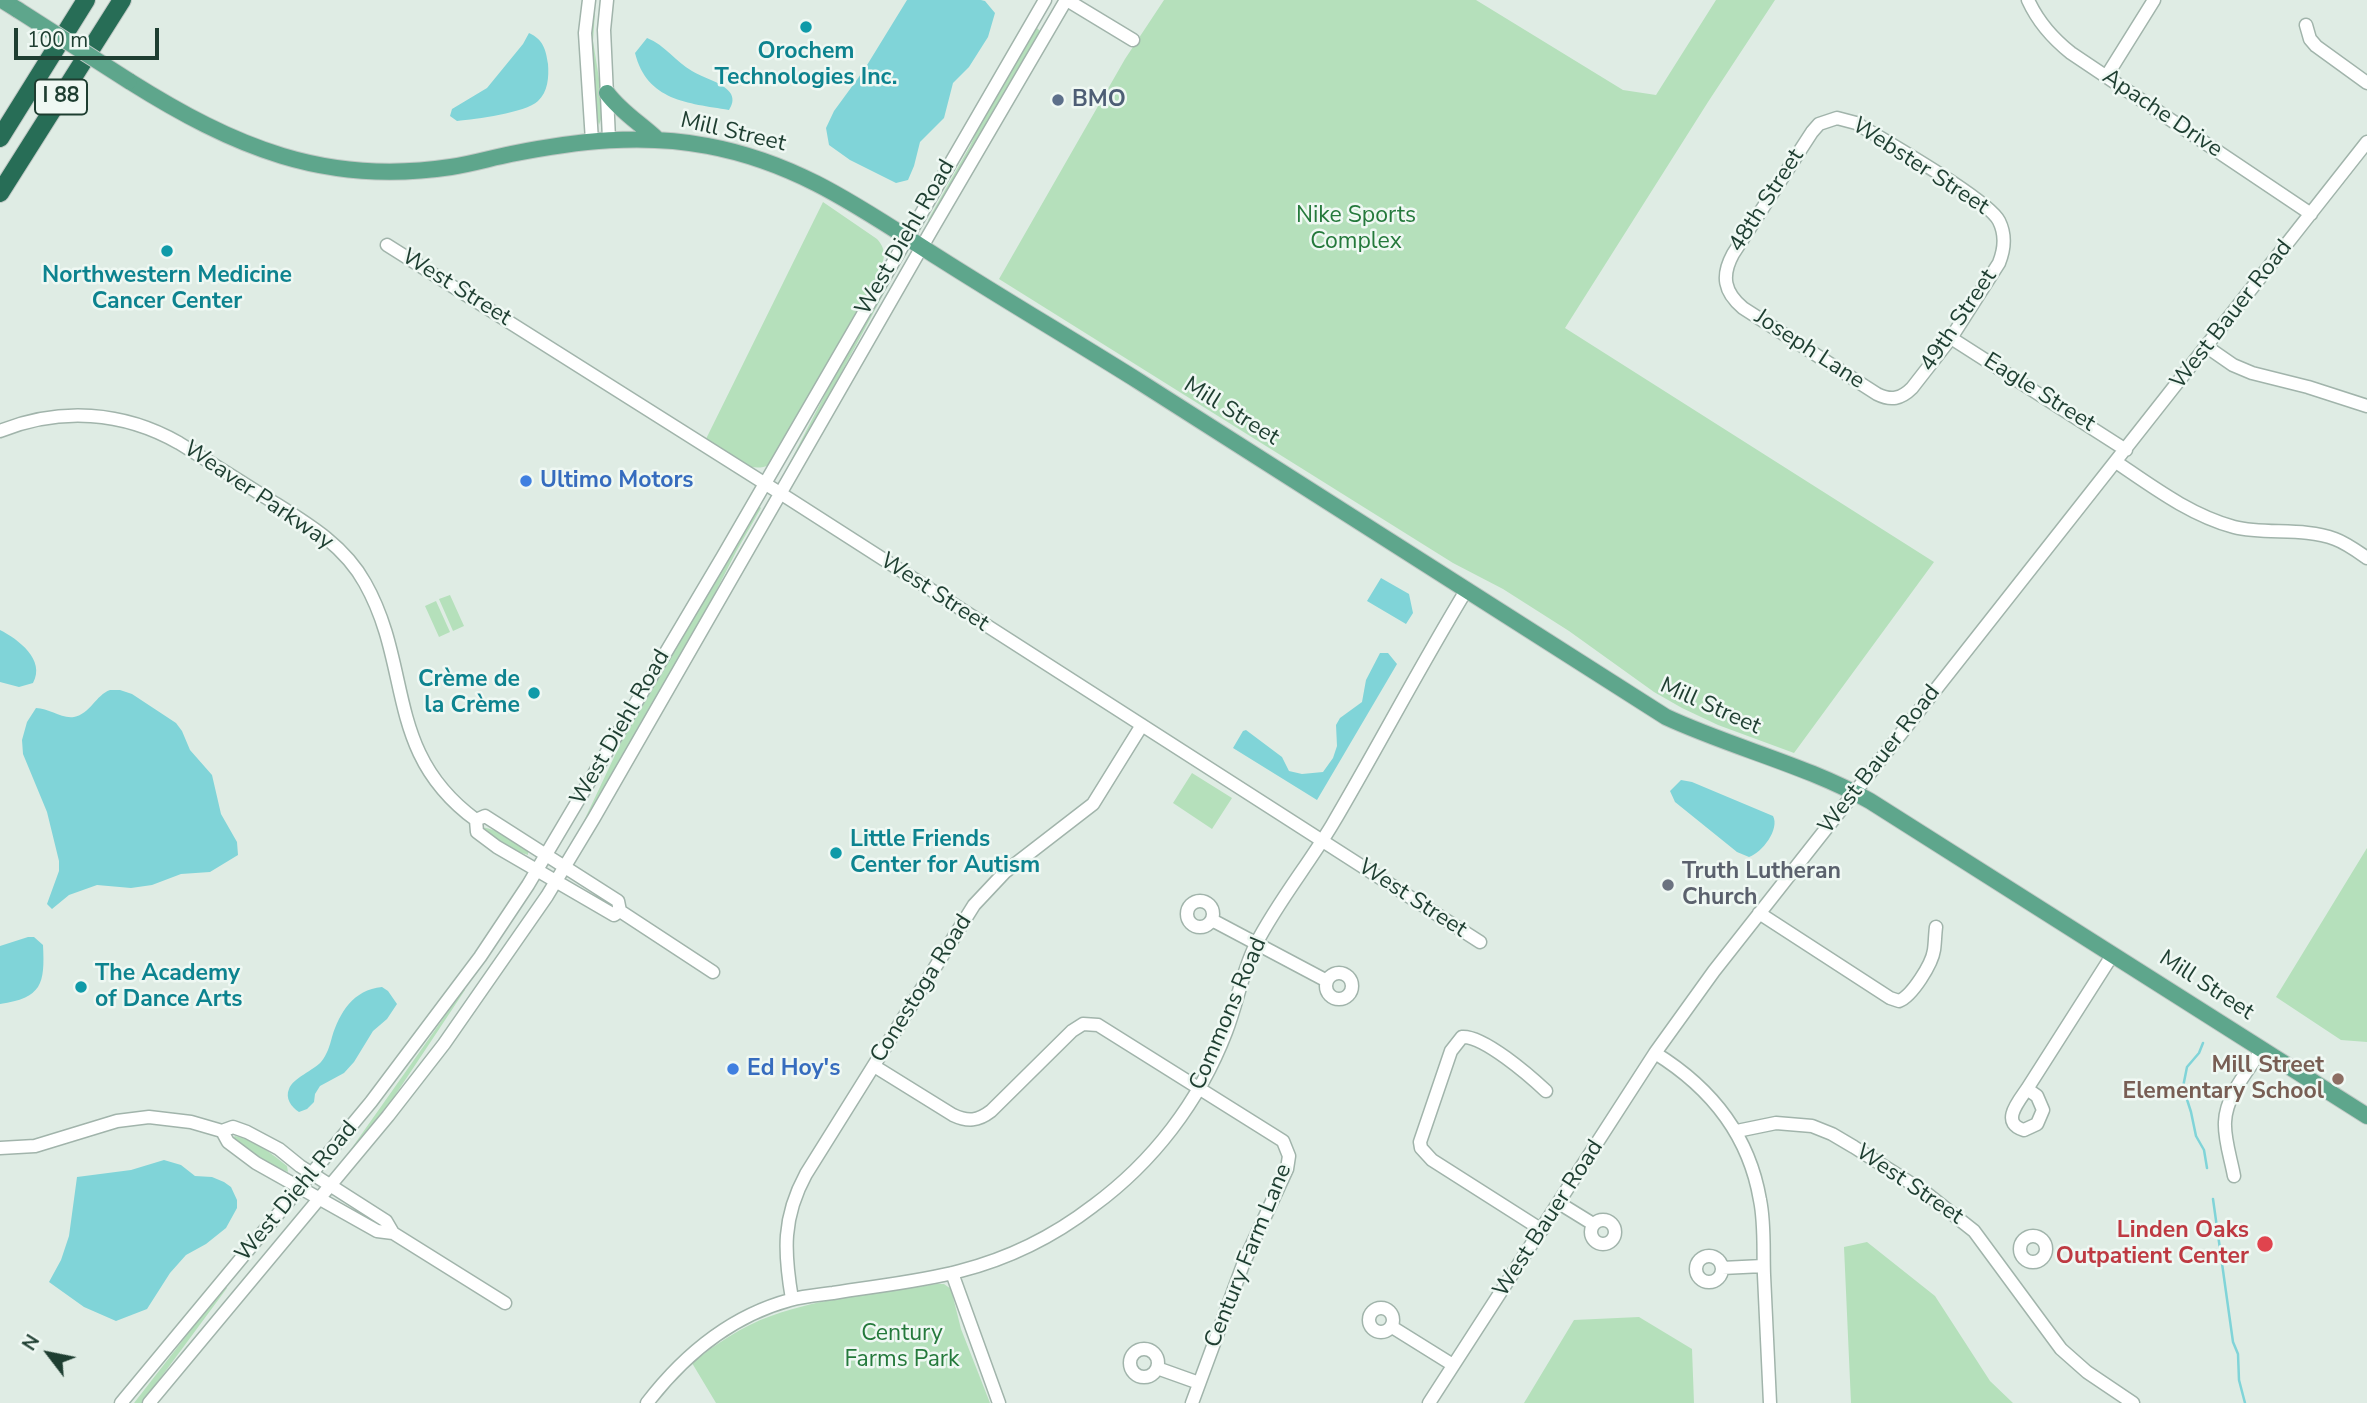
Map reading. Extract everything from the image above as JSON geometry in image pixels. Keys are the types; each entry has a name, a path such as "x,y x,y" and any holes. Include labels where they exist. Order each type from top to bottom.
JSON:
{"highway":[{"name":"I 88","path":"0,138 86,0"},
{"name":"I 88","path":"0,193 122,0"}],"main road":[{"name":"Mill Street","path":"2,0 174,109 236,141 288,158 345,169 393,171 451,167 592,141 657,139 706,145 780,166 843,197 1666,717 1693,730 1812,772 1854,792 2367,1116"},
{"path":"607,93 626,115 657,139"}],"street":[{"path":"589,0 585,33 592,141"},
{"path":"607,0 604,30 610,139"},
{"name":"West Diehl Road","path":"121,1403 371,1102 448,1001 537,870 765,484 1045,0"},
{"path":"1066,0 1133,40"},
{"name":"West Diehl Road","path":"149,1403 388,1116 444,1044 556,881 1066,0"},
{"name":"Apache Drive","path":"2028,0 2041,23 2056,40 2311,214"},
{"path":"2106,76 2154,0"},
{"path":"2305,25 2316,46 2367,83"},
{"name":"Webster Street","path":"1828,120 1837,118 1856,123 1925,166 1988,208 2003,231"},
{"name":"48th Street","path":"1729,292 1726,286 1726,270 1733,254 1812,132 1819,124 1828,120"},
{"name":"West Bauer Road","path":"1429,1403 1655,1053 1714,971 2367,142"},
{"name":"49th Street","path":"1895,399 1906,394 1951,338 1999,263 2004,251 2003,231"},
{"name":"West Street","path":"387,245 1480,942"},
{"name":"Joseph Lane","path":"1729,292 1743,308 1877,394 1895,399"},
{"name":"Eagle Street","path":"1951,338 2126,450"},
{"path":"2207,347 2233,365 2252,373 2367,406"},
{"name":"Weaver Parkway","path":"0,431 61,415 127,421 179,443 321,533 349,560 376,603 405,715 419,755 445,792 476,820 477,832 485,839 614,915 620,911"},
{"path":"2116,462 2165,495 2215,521 2248,529 2328,537 2346,544 2367,558"},
{"name":"Commons Road","path":"648,1403 689,1356 750,1315 792,1299 952,1273 987,1262 1032,1244 1113,1191 1169,1133 1200,1089 1227,1030 1256,944 1322,840 1467,589"},
{"name":"Conestoga Road","path":"792,1299 785,1249 787,1227 794,1200 806,1174 974,905 1005,872 1093,804 1142,725"},
{"name":"Weaver Parkway","path":"476,820 485,816 546,855"},
{"path":"546,855 618,901 620,911 713,972"},
{"path":"1759,914 1890,998 1899,1001 1908,995 1928,966 1934,952 1936,927"},
{"path":"1212,920 1327,981"},
{"path":"2027,1089 2113,954"},
{"name":"Century Farm Lane","path":"874,1066 953,1115 966,1120 978,1120 991,1111 1072,1031 1078,1026 1090,1024 1106,1029 1277,1137 1286,1146 1289,1162 1244,1262 1192,1403"},
{"path":"1542,1230 1432,1160 1422,1149 1420,1142 1451,1051 1462,1037 1474,1038 1523,1070 1546,1091"},
{"path":"2234,1176 2225,1130 2226,1112 2233,1094 2262,1049"},
{"path":"1655,1053 1692,1079 1714,1101 1737,1131 1753,1171 1761,1203 1770,1403"},
{"path":"0,1148 35,1146 117,1121 149,1117 191,1122 222,1131 233,1127 279,1149 312,1174 386,1221 393,1233"},
{"name":"West Street","path":"1737,1131 1786,1122 1812,1126 1832,1134 1926,1193 1974,1231 2061,1349 2087,1373 2133,1403"},
{"path":"222,1131 228,1142 256,1163 377,1231 393,1233 505,1303"},
{"path":"1559,1203 1593,1224"},
{"path":"2003,1268 2022,1255"},
{"path":"1722,1268 1763,1266"},
{"path":"952,1273 999,1403"},
{"path":"1392,1326 1453,1365"},
{"path":"1157,1368 1199,1383"}],"green space":[{"name":"Nike Sports Complex","path":"1164,0 1476,0 1623,90 1656,95 1716,0 1775,0 1565,328 1934,562 1794,753 1718,725 1654,692 1569,631 1503,589 1453,563 999,279 1125,59"},
{"path":"593,10 593,41 604,110 599,125 596,115 591,28"},
{"path":"1034,28 1041,32 930,222 928,220 970,146 991,100"},
{"path":"823,202 877,239 884,251 883,263 769,465 744,465 704,443"},
{"path":"899,265 810,431 785,472 854,338"},
{"path":"759,506 761,508 693,636 572,846 635,713"},
{"path":"450,595 464,626 453,631 439,599"},
{"path":"436,601 450,632 439,637 425,606"},
{"path":"1192,773 1232,798 1212,829 1173,803"},
{"path":"482,827 512,839 528,851 528,855 510,849"},
{"path":"2367,848 2367,1042 2341,1040 2276,997"},
{"path":"464,989 384,1112 345,1160 344,1159"},
{"path":"235,1136 269,1152 287,1166 288,1172 264,1162 233,1138"},
{"path":"1867,1242 1935,1296 1990,1381 2013,1403 1851,1403 1844,1247"},
{"name":"Century Farms Park","path":"944,1284 951,1289 961,1329 990,1403 716,1403 692,1363 740,1330 791,1309 853,1296"},
{"path":"225,1286 227,1288 142,1403 134,1403"},
{"path":"1639,1317 1692,1349 1694,1403 1524,1403 1574,1320"}],"water":[{"path":"907,0 981,0 995,13 988,37 969,67 953,83 944,118 920,142 908,180 896,183 850,160 829,145 826,128 834,111 864,70"},
{"path":"529,33 538,38 543,46 548,64 547,84 538,101 523,109 488,117 457,121 450,116 452,109 487,88"},
{"path":"647,38 686,67 728,90 732,100 729,110 684,102 659,90 641,69 635,53"},
{"path":"1381,578 1409,594 1413,613 1406,624 1367,601"},
{"path":"0,630 15,639 33,658 36,674 33,683 19,687 0,682"},
{"path":"1380,653 1388,653 1397,664 1317,800 1233,748 1246,730 1282,757 1289,771 1302,774 1323,772 1333,758 1337,746 1336,725 1340,718 1362,702 1366,680"},
{"path":"110,690 132,694 176,723 190,750 212,775 221,814 237,842 238,855 210,872 181,874 152,885 131,888 97,885 69,895 52,909 47,904 59,871 59,861 47,812 23,754 22,740 27,722 36,708 74,717"},
{"path":"1681,780 1692,782 1773,816 1775,821 1772,834 1754,855 1749,857 1737,852 1675,802 1670,791"},
{"path":"34,937 43,945 43,970 38,987 25,998 0,1004 0,946"},
{"path":"382,987 397,1004 387,1019 373,1031 354,1062 344,1073 320,1086 314,1102 299,1112 288,1099 291,1085 323,1059 339,1019 349,1004 363,993"},
{"path":"164,1160 181,1165 195,1176 212,1177 224,1182 231,1187 237,1200 237,1208 226,1228 186,1255 170,1273 147,1309 116,1321 84,1307 49,1282 61,1260 69,1236 77,1177 131,1170"}],"waterway":[{"path":"2203,1043 2199,1053 2187,1067 2183,1087 2196,1136 2204,1150 2207,1168"},
{"path":"2213,1199 2233,1342 2238,1354 2239,1380 2245,1403"}],"place":[{"name":"Orochem Technologies Inc.","path":"806,27"},
{"name":"BMO","path":"1058,100"},
{"name":"Northwestern Medicine Cancer Center","path":"167,251"},
{"name":"Ultimo Motors","path":"526,481"},
{"name":"Crème de la Crème","path":"534,693"},
{"name":"Little Friends Center for Autism","path":"836,853"},
{"name":"Truth Lutheran Church","path":"1668,885"},
{"name":"The Academy of Dance Arts","path":"81,987"},
{"name":"Ed Hoy's","path":"733,1069"},
{"name":"Mill Street Elementary School","path":"2338,1079"},
{"name":"Linden Oaks Outpatient Center","path":"2265,1244"}]}
